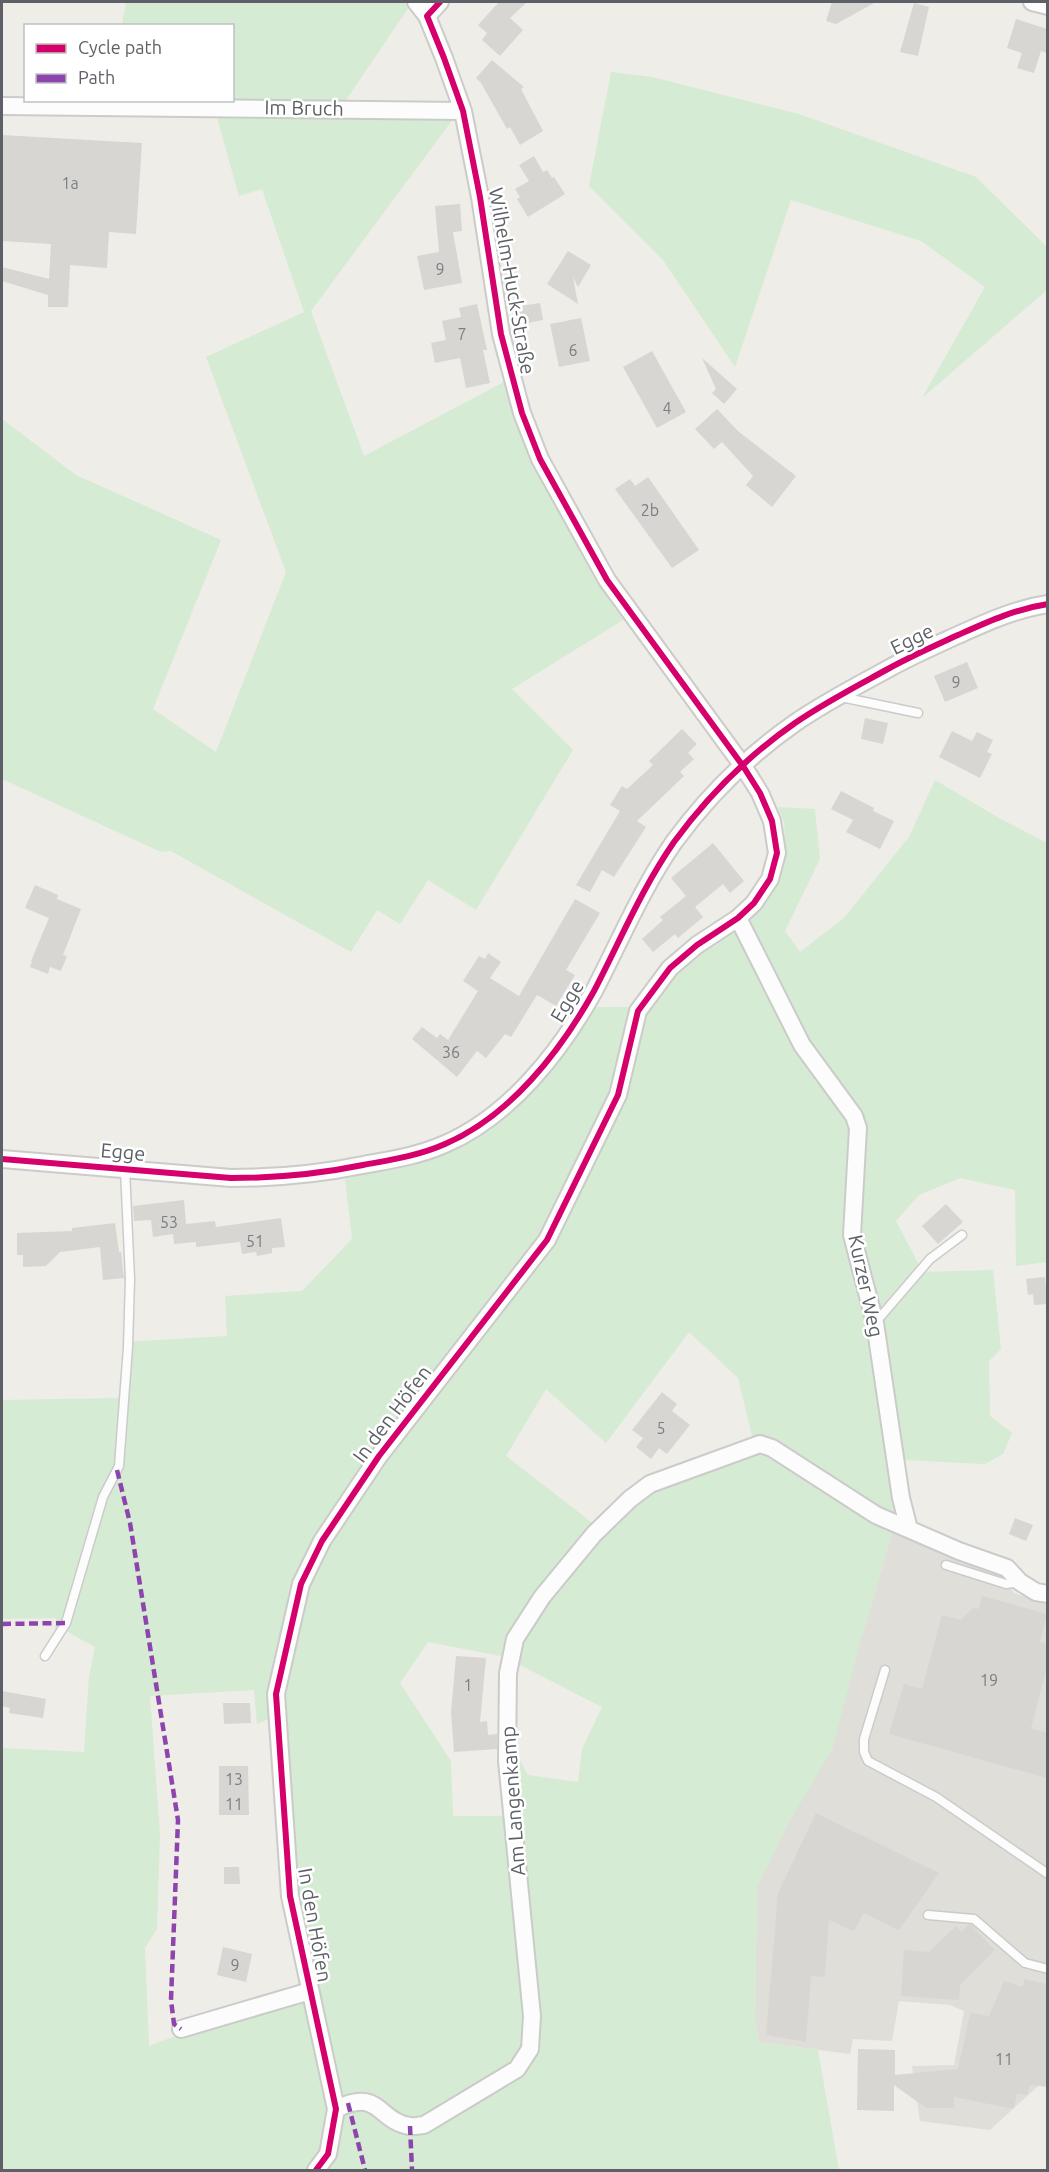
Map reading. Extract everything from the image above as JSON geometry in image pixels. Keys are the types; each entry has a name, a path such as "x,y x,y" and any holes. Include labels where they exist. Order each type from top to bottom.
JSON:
{"street":[{"name":"Wilhelm-Huck-Straße","path":"416,2 427,16 463,111 480,197 501,334 522,413 540,459 607,580 743,766"},
{"path":"427,16 440,2"},
{"path":"1032,2 1047,6"},
{"name":"Im Bruch","path":"2,106 463,111"},
{"name":"Egge","path":"2,1159 231,1178 303,1175 426,1151 465,1134 494,1114 521,1090 566,1036 594,991 638,903 668,852 703,806 743,766 794,723 901,661 992,620 1023,609 1047,604"},
{"name":"In den Höfen","path":"316,2170 328,2154 336,2109 290,1896 276,1694 301,1584 322,1541 379,1456 548,1240 618,1095 638,1011 670,968 697,945 738,918 754,903 770,879 777,853 772,821 760,793 743,766"},
{"name":"Kurzer Weg","path":"738,918 802,1045 854,1116 858,1128 852,1235 874,1323 901,1498 909,1529"},
{"name":"Am Langenkamp","path":"336,2109 348,2103 365,2101 379,2106 389,2117 410,2126 424,2125 517,2069 530,2049 532,2016 507,1761 508,1673 515,1639 542,1597 594,1533 630,1499 650,1484 760,1444 772,1448 876,1515 909,1529"},
{"path":"909,1529 959,1551 1007,1568 1020,1582 1036,1592 1047,1594"},
{"path":"181,2029 310,1991"}],"lane":[{"path":"838,697 918,713"},
{"path":"45,1656 66,1623 103,1497 119,1466 130,1290 125,1169"},
{"path":"874,1323 930,1259 963,1235"},
{"path":"946,1565 1006,1584 1020,1582"},
{"path":"885,1670 864,1739 864,1752 868,1761 936,1797 1047,1874"},
{"path":"928,1915 974,1919 1025,1964 1047,1969"}],"shaded area":[{"path":"894,1527 999,1571 1014,1593 1047,1604 1047,2087 1038,2086 990,2130 920,2121 912,2066 954,2065 964,2011 950,2005 899,2001 892,2041 853,2039 850,2054 759,2042 755,2020 757,1887 788,1824 863,1632"}],"green space":[{"path":"126,2 409,2 411,4 346,100 234,100 234,24 122,24"},
{"path":"611,72 652,77 799,114 976,177 1047,247 1047,290 922,398 985,287 921,241 791,200 735,367 663,260 589,186"},
{"path":"216,114 453,119 311,311 364,456 504,382 514,420 533,464 600,586 623,620 512,689 573,750 476,910 428,880 400,924 377,910 351,952 171,851 161,852 2,779 2,419 76,475 221,540 153,709 216,752 286,572 206,357 304,312 262,189 239,196"},
{"path":"935,780 1047,843 1047,1262 1016,1266 1015,1190 960,1178 919,1195 896,1221 919,1265 877,1315 858,1237 854,1130 847,1238 869,1326 900,1520 753,1440 738,1378 689,1332 606,1443 546,1389 506,1456 595,1525 506,1657 428,1642 400,1683 451,1761 453,1816 523,1816 512,1746 528,1775 578,1782 582,1749 602,1707 516,1663 519,1643 542,1605 580,1557 641,1498 668,1483 759,1450 894,1527 832,1750 788,1824 757,1887 755,2020 759,2042 818,2050 839,2170 2,2170 2,1748 84,1752 89,1677 95,1647 68,1632 55,1629 56,1618 2,1619 2,1400 119,1398 124,1342 227,1336 225,1296 302,1291 352,1239 345,1179 430,1159 492,1126 533,1091 574,1040 595,1007 632,1007 702,951 748,921 776,882 786,858 784,822 778,807 815,809 820,859 785,931 800,952 844,918 909,837","holes":["254,1690 257,1724 268,1719 285,1718 299,1893 315,1975 267,2001 149,2046 145,1948 157,1929 160,1834 150,1696"]},
{"path":"993,1270 1001,1349 989,1361 990,1416 1012,1433 1003,1454 985,1464 902,1460 881,1325 922,1272"}],"building":[{"path":"499,2 527,2 510,18 523,30 500,56 482,40 487,33 478,25"},
{"path":"832,2 876,2 836,24 826,21"},
{"path":"914,3 929,7 918,56 900,52"},
{"path":"1016,19 1047,29 1047,53 1041,51 1034,73 1017,68 1022,53 1007,48"},
{"path":"492,60 524,87 521,89 543,131 520,145 510,127 507,129 476,78"},
{"path":"2,135 142,143 136,234 109,232 107,268 70,265 68,307 48,307 48,295 2,281 2,267 49,279 51,244 2,241"},
{"path":"534,156 543,172 547,170 552,178 554,177 565,194 528,217 517,199 520,197 515,189 529,181 519,165"},
{"path":"460,204 462,231 453,232 462,283 424,290 417,256 439,252 435,206"},
{"path":"568,251 591,265 578,287 573,277 578,304 547,284"},
{"path":"540,303 543,320 517,325 514,307"},
{"path":"477,304 487,350 483,350 490,383 466,388 460,358 435,363 431,343 446,340 442,321 461,317 459,308"},
{"path":"581,318 590,361 559,367 550,324"},
{"path":"652,351 686,412 657,428 623,367"},
{"path":"702,358 737,389 724,404 712,393 716,389"},
{"path":"717,409 739,432 796,476 772,507 746,485 753,476 722,442 714,449 695,429"},
{"path":"648,477 699,550 672,568 615,489 630,479 635,486"},
{"path":"967,662 978,688 945,702 934,676"},
{"path":"865,718 888,723 883,744 861,739"},
{"path":"682,729 697,744 688,753 694,759 680,772 684,776 637,821 646,827 614,877 602,870 590,892 576,885 620,811 610,805 622,786 627,789 653,765 649,761"},
{"path":"952,731 972,741 977,732 993,740 987,752 992,754 980,778 939,757"},
{"path":"841,791 894,821 880,849 846,832 853,820 831,809"},
{"path":"713,843 744,881 730,893 723,884 695,907 703,917 678,938 675,934 653,952 642,939 663,920 660,917 686,896 671,878"},
{"path":"35,885 58,895 57,899 81,909 63,955 67,956 61,971 50,967 48,974 30,967 49,918 25,908"},
{"path":"575,899 600,913 566,970 575,975 556,1006 537,995 511,1037 505,1034 486,1058 477,1051 457,1077 412,1039 422,1027 437,1038 440,1034 448,1040 478,991 463,981 479,956 485,959 488,953 501,962 490,978 519,996"},
{"path":"184,1200 186,1224 215,1221 216,1227 281,1218 285,1247 272,1248 272,1253 257,1256 256,1252 242,1254 240,1242 196,1247 196,1242 174,1244 173,1234 153,1237 151,1220 134,1221 133,1206"},
{"path":"946,1204 963,1222 938,1244 922,1226"},
{"path":"115,1223 124,1278 103,1280 100,1247 60,1252 46,1266 23,1267 23,1255 17,1255 17,1233 72,1231 72,1228"},
{"path":"1045,1277 1047,1304 1034,1305 1033,1294 1028,1295 1026,1279"},
{"path":"662,1392 677,1404 672,1411 690,1425 667,1454 659,1448 651,1459 636,1447 643,1438 632,1430"},
{"path":"1015,1518 1033,1525 1026,1541 1009,1534"},
{"path":"982,1596 1047,1614 1040,1642 1047,1644 1047,1668 1031,1728 1047,1733 1047,1778 889,1734 904,1684 922,1689 942,1615 961,1620 973,1608 979,1609"},
{"path":"456,1656 486,1658 480,1722 487,1721 488,1735 497,1734 497,1749 454,1752 451,1712"},
{"path":"2,1691 46,1699 43,1718 9,1713 10,1708 2,1706"},
{"path":"223,1703 250,1703 251,1723 224,1724"},
{"path":"219,1766 248,1766 249,1815 219,1815"},
{"path":"816,1813 939,1873 899,1930 864,1913 854,1931 829,1920 825,1977 811,1976 806,2042 766,2035 778,1893"},
{"path":"224,1867 239,1867 240,1884 224,1884"},
{"path":"971,1925 995,1950 960,1985 959,2000 901,1996 904,1950 929,1952 956,1926 961,1932"},
{"path":"223,1947 252,1954 246,1982 217,1975"},
{"path":"1024,1979 1047,1984 1047,2086 1030,2085 1027,2095 1017,2093 1014,2109 954,2097 954,2108 926,2108 894,2085 894,2111 857,2110 858,2049 895,2050 895,2075 958,2069 970,2013 989,2016 1004,1981 1023,1987"}],"marked path":[{"path":"117,1470 130,1523 178,1820 171,2000 174,2024 181,2029"},
{"path":"2,1624 66,1623"},
{"path":"348,2103 365,2170"},
{"path":"410,2126 412,2170"}],"cycle path":[{"path":"316,2170 328,2154 336,2109 290,1896 276,1694 301,1584 322,1541 379,1456 547,1240 618,1095 638,1011 670,968 697,945 738,918 754,903 770,879 777,853 772,821 760,793 743,766 607,580 540,459 522,413 501,334 480,197 463,111 427,16 440,2"},
{"path":"2,1159 231,1178 264,1177 330,1171 404,1157 425,1152 469,1132 512,1099 531,1080 566,1037 594,991 641,896 662,860 700,809 745,763 778,735 806,716 895,665 991,621 1024,609 1048,604"}]}
